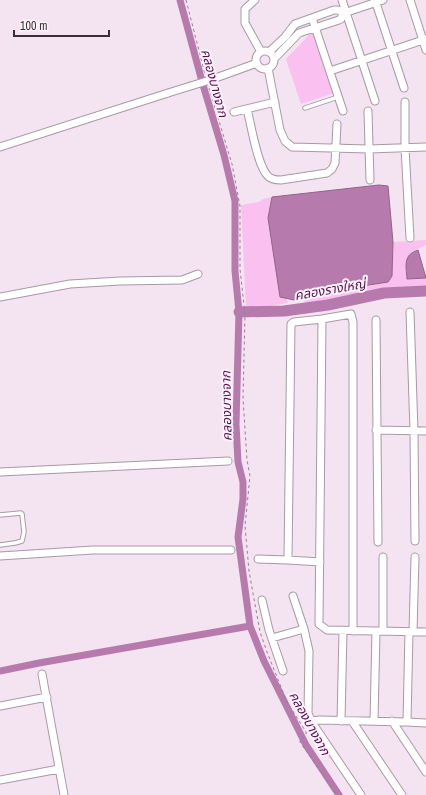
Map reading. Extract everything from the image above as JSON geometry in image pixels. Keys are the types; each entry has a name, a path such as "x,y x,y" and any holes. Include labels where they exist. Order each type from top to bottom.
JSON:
{"street":[{"path":"254,0 245,9 246,23 261,52"},
{"path":"342,0 374,101"},
{"path":"410,0 426,50"},
{"path":"257,63 262,68 268,68 273,65 274,59 299,33 339,20 345,13 378,1 404,88"},
{"path":"261,52 269,52 285,37 295,24 334,10 345,13"},
{"path":"312,18 343,111"},
{"path":"330,71 424,40"},
{"path":"257,63 258,56 261,52"},
{"path":"269,52 272,54 274,59"},
{"path":"0,147 168,93 209,82 257,63"},
{"path":"268,68 280,130 288,144 292,147 369,149 426,147"},
{"path":"234,112 275,102"},
{"path":"405,102 405,148 410,238"},
{"path":"247,109 256,149 264,171 274,180 327,173 332,169 335,162 337,124"},
{"path":"368,111 370,180"},
{"path":"0,298 70,284 120,281 182,280 198,274"},
{"path":"410,312 414,431 415,541"},
{"path":"288,560 291,324 294,322 351,314 353,318 353,631"},
{"path":"322,319 320,624 327,630 426,632"},
{"path":"376,320 378,542"},
{"path":"376,430 426,431"},
{"path":"0,472 228,461"},
{"path":"0,556 93,550 232,550"},
{"path":"374,721 383,557"},
{"path":"407,722 415,557"},
{"path":"258,559 320,562"},
{"path":"293,596 304,629 309,651 308,713 311,721 361,795"},
{"path":"262,600 283,671"},
{"path":"272,638 304,629"},
{"path":"341,721 343,631"},
{"path":"42,674 64,795"},
{"path":"0,706 47,697"},
{"path":"311,721 426,723"},
{"path":"352,721 402,795"},
{"path":"392,722 426,772"},
{"path":"0,780 59,769"}],"lane":[{"path":"305,108 338,97"},
{"path":"0,515 20,513 24,532 22,541 0,544"}],"path":[{"path":"186,0 232,164 240,206 240,269 245,314 243,398 247,460 250,476 245,526 249,571 260,632 287,702 306,732 306,735 300,740 301,743 337,795"}],"shaded area":[{"path":"313,31 334,93 301,104 286,59"},
{"path":"272,197 268,218 280,296 286,298 288,303 249,309 246,307 241,205 259,202 263,199"},
{"path":"426,240 426,245 411,252 407,279 426,278 426,286 372,292 347,298 317,301 305,306 304,297 312,294 374,285 392,276 393,242"}],"water":[{"path":"379,185 388,186 393,242 392,276 388,282 312,294 294,300 280,297 268,218 272,197"},
{"path":"418,250 426,278 407,279 406,261 413,252"}],"waterway":[{"name":"คลองบางจาก","path":"180,0 224,155 235,201 235,271 239,312 236,424 238,462 243,482 243,499 238,537 250,626 264,661 306,745 339,795"},
{"name":"คลองรางใหญ่","path":"239,312 284,311 328,305 384,293 426,291"},
{"path":"0,671 250,626"}]}
